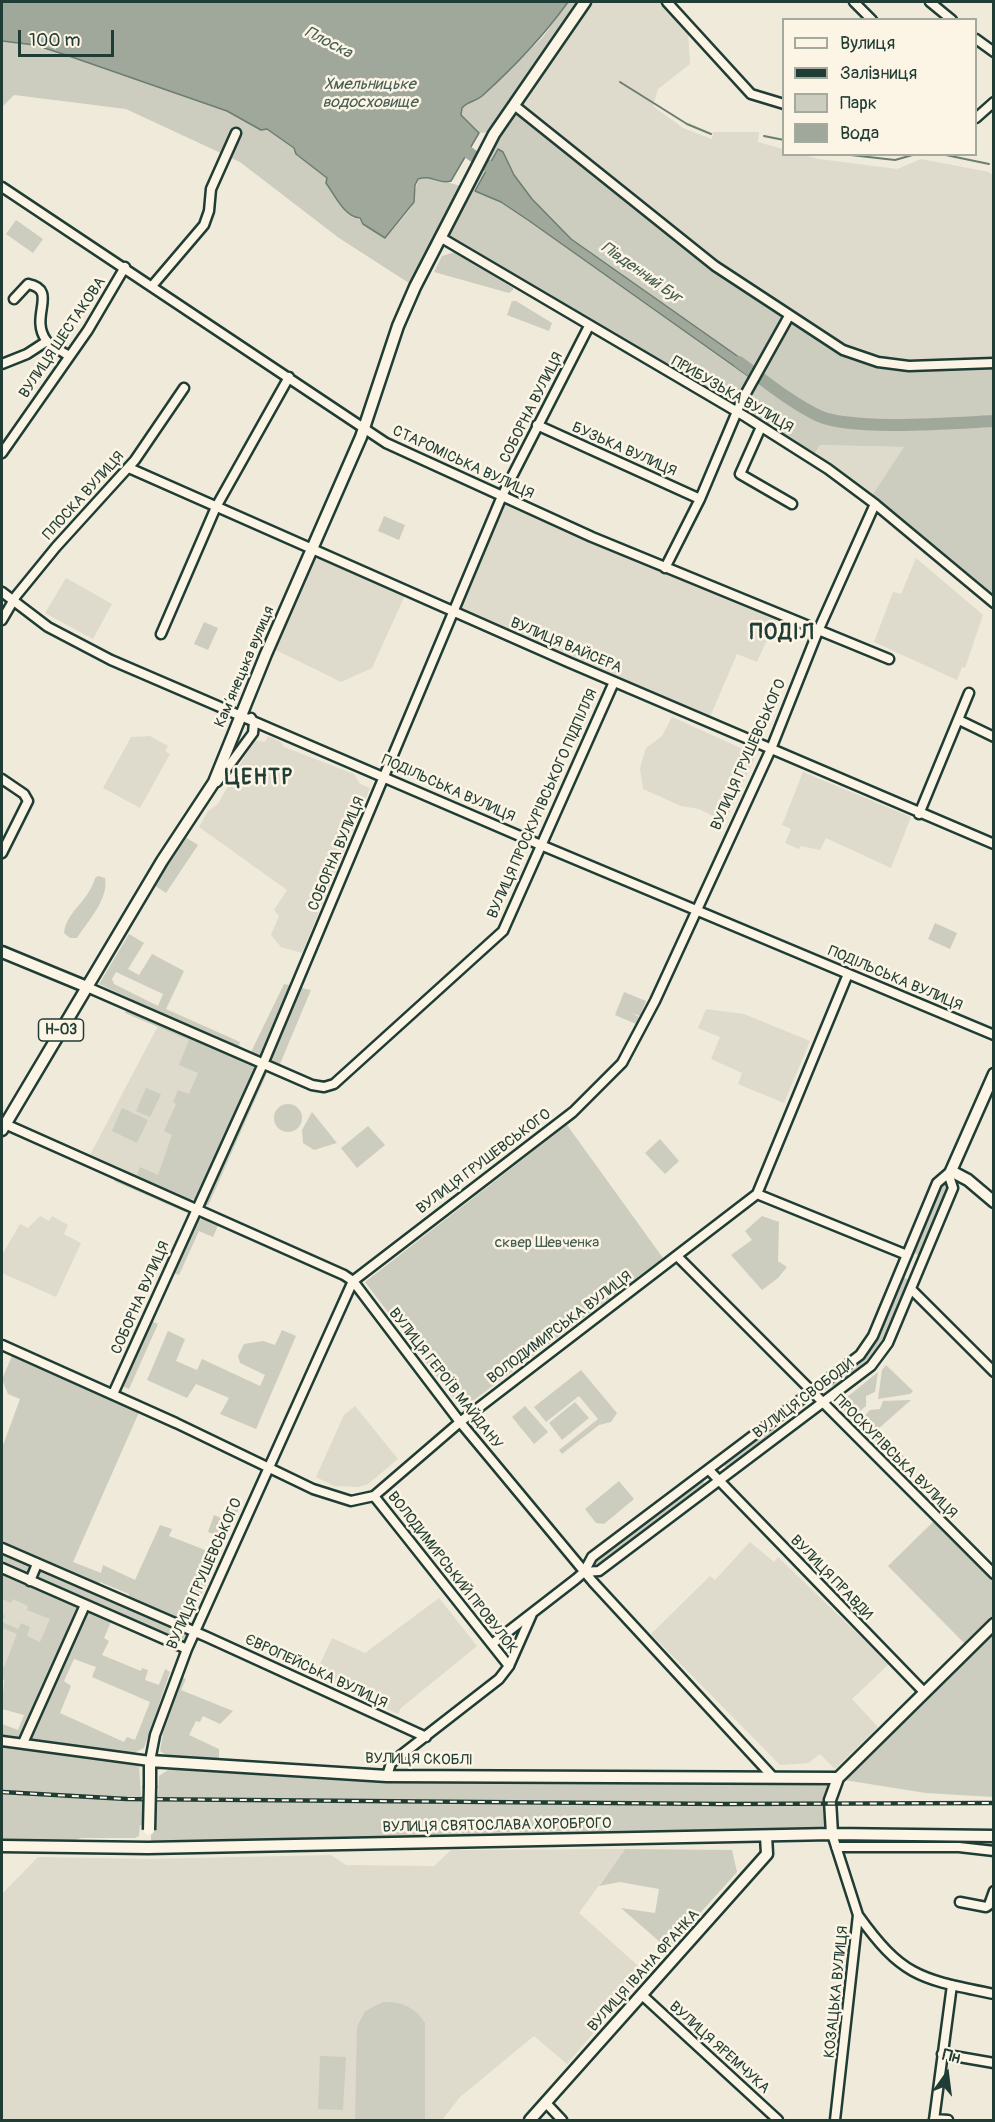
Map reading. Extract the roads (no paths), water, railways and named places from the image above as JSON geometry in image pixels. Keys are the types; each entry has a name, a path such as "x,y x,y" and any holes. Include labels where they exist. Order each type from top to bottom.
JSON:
{"main road":[{"name":"Камʼянецька вулиця","path":"3,1127 162,861 206,796 364,428 398,326 440,237 494,134 585,2"},
{"path":"2,952 87,987"},
{"name":"ВУЛИЦЯ СВОБОДИ","path":"950,1173 993,1074"},
{"path":"950,1173 968,1180 993,1202"},
{"path":"832,1834 830,1800 838,1778 993,1624"},
{"name":"ВУЛИЦЯ СКОБЛІ","path":"150,1761 387,1776 838,1778"},
{"name":"ВУЛИЦЯ ГРУШЕВСЬКОГО","path":"148,1848 150,1761"},
{"name":"ВУЛИЦЯ СВЯТОСЛАВА ХОРОБРОГО","path":"2,1846 148,1848 832,1834 993,1836"},
{"name":"ВУЛИЦЯ ІВАНА ФРАНКА","path":"530,2121 767,1854 766,1836"}],"street":[{"path":"667,2 751,94 782,104"},
{"path":"854,2 870,18"},
{"path":"930,2 950,18"},
{"path":"977,40 993,52"},
{"path":"977,115 993,102"},
{"path":"514,105 715,266 843,350 878,362 909,366 993,363"},
{"path":"152,286 204,225 209,211 214,180 236,133"},
{"name":"СТАРОМІСЬКА ВУЛИЦЯ","path":"2,187 386,443 665,568 889,659"},
{"name":"ПРИБУЗЬКА ВУЛИЦЯ","path":"440,237 828,469 875,504 993,603"},
{"name":"ВУЛИЦЯ ШЕСТАКОВА","path":"2,453 100,310 124,267"},
{"path":"14,299 24,286 33,285 45,297 38,322 46,341 69,356"},
{"path":"665,568 700,500 736,413 789,316"},
{"name":"СОБОРНА ВУЛИЦЯ","path":"113,1394 263,1064 502,496 589,326"},
{"path":"2,364 27,354 46,341"},
{"path":"161,634 216,507 289,377"},
{"name":"ПЛОСКА ВУЛИЦЯ","path":"2,620 56,547 129,468 184,388"},
{"name":"БУЗЬКА ВУЛИЦЯ","path":"537,425 700,500"},
{"path":"761,427 740,474 792,504"},
{"name":"ВУЛИЦЯ ВАЙСЕРА","path":"129,468 614,682 993,844"},
{"name":"ВУЛИЦЯ ГРУШЕВСЬКОГО","path":"150,1761 158,1729 194,1632 352,1281 573,1112 614,1073 646,1020 771,749 818,631 875,504"},
{"name":"ПОДІЛЬСЬКА ВУЛИЦЯ","path":"2,592 48,627 111,660 993,1035"},
{"name":"ВУЛИЦЯ ПРОСКУРІВСЬКОГО ПІДПІЛЛЯ","path":"263,1064 318,1087 331,1086 430,995 485,950 508,923 614,682"},
{"path":"918,813 969,693"},
{"path":"206,796 253,733 253,720 246,711 247,698"},
{"path":"959,720 993,737"},
{"path":"253,733 271,731 285,734"},
{"path":"2,779 28,797 28,806 2,853"},
{"name":"ВОЛОДИМИРСЬКА ВУЛИЦЯ","path":"374,1496 460,1422 757,1194 848,974"},
{"path":"87,987 263,1064"},
{"name":"ВУЛИЦЯ ГЕРОЇВ МАЙДАНУ","path":"3,1127 197,1209 344,1275 352,1281 460,1422 584,1572 772,1776"},
{"name":"ВУЛИЦЯ СВОБОДИ","path":"387,1776 392,1763 495,1683 509,1666 532,1613 584,1572 592,1557 855,1359 867,1346 937,1183 950,1173 953,1188 880,1355 866,1371 599,1572 584,1572"},
{"path":"757,1194 907,1255"},
{"name":"ПРОСКУРІВСЬКА ВУЛИЦЯ","path":"677,1256 993,1574"},
{"path":"910,1289 993,1372"},
{"path":"2,1345 342,1500 360,1500 374,1496"},
{"name":"ВУЛИЦЯ ПРАВДИ","path":"709,1470 924,1692"},
{"name":"ВОЛОДИМИРСЬКИЙ ПРОВУЛОК","path":"374,1496 509,1666"},
{"name":"ЄВРОПЕЙСЬКА ВУЛИЦЯ","path":"2,1548 426,1737"},
{"path":"30,1581 37,1564"},
{"path":"2,1568 187,1649"},
{"path":"23,1743 85,1605"},
{"path":"492,1644 532,1613"},
{"name":"ВУЛИЦЯ СКОБЛІ","path":"2,1741 150,1761"},
{"name":"КОЗАЦЬКА ВУЛИЦЯ","path":"832,1834 858,1915 835,2121"},
{"path":"836,1847 959,1847 993,1851"},
{"path":"960,1902 986,1907 989,1905 993,1891"},
{"path":"858,1915 879,1945 914,1974 993,1994"},
{"path":"948,2121 934,2120 951,1985"},
{"name":"ВУЛИЦЯ ЯРЕМЧУКА","path":"642,1995 778,2121"},
{"path":"942,2054 993,2063"},
{"path":"546,2103 562,2121"}],"water":[{"name":"Хмельницьке водосховище","path":"2,2 568,2 517,63 482,96 462,108 461,115 479,133 451,181 418,179 415,185 414,202 385,238 363,224 360,218 349,214 326,183 327,178 296,154 294,148 267,129 261,130 227,111 66,55 35,45 2,41"},
{"path":"498,149 503,152 514,175 532,199 571,239 753,367 748,376 528,220 501,202 475,191"}],"waterway":[{"path":"620,82 687,124 711,134"},
{"path":"764,136 782,140"},
{"name":"Південний Буг","path":"455,143 502,176"},
{"path":"860,156 895,160 909,156"},
{"path":"951,156 989,164"},
{"name":"Південний Буг","path":"739,362 798,405 835,421 879,425 994,421"}],"railway":[{"path":"2,1792 127,1799 723,1804 994,1803"}],"district":[{"name":"ПОДІЛ","path":"782,634"},
{"name":"ЦЕНТР","path":"259,779"}],"water label":[{"name":"Плоска","path":"328,43"}],"park label":[{"name":"сквер Шевченка","path":"547,1243"}]}
